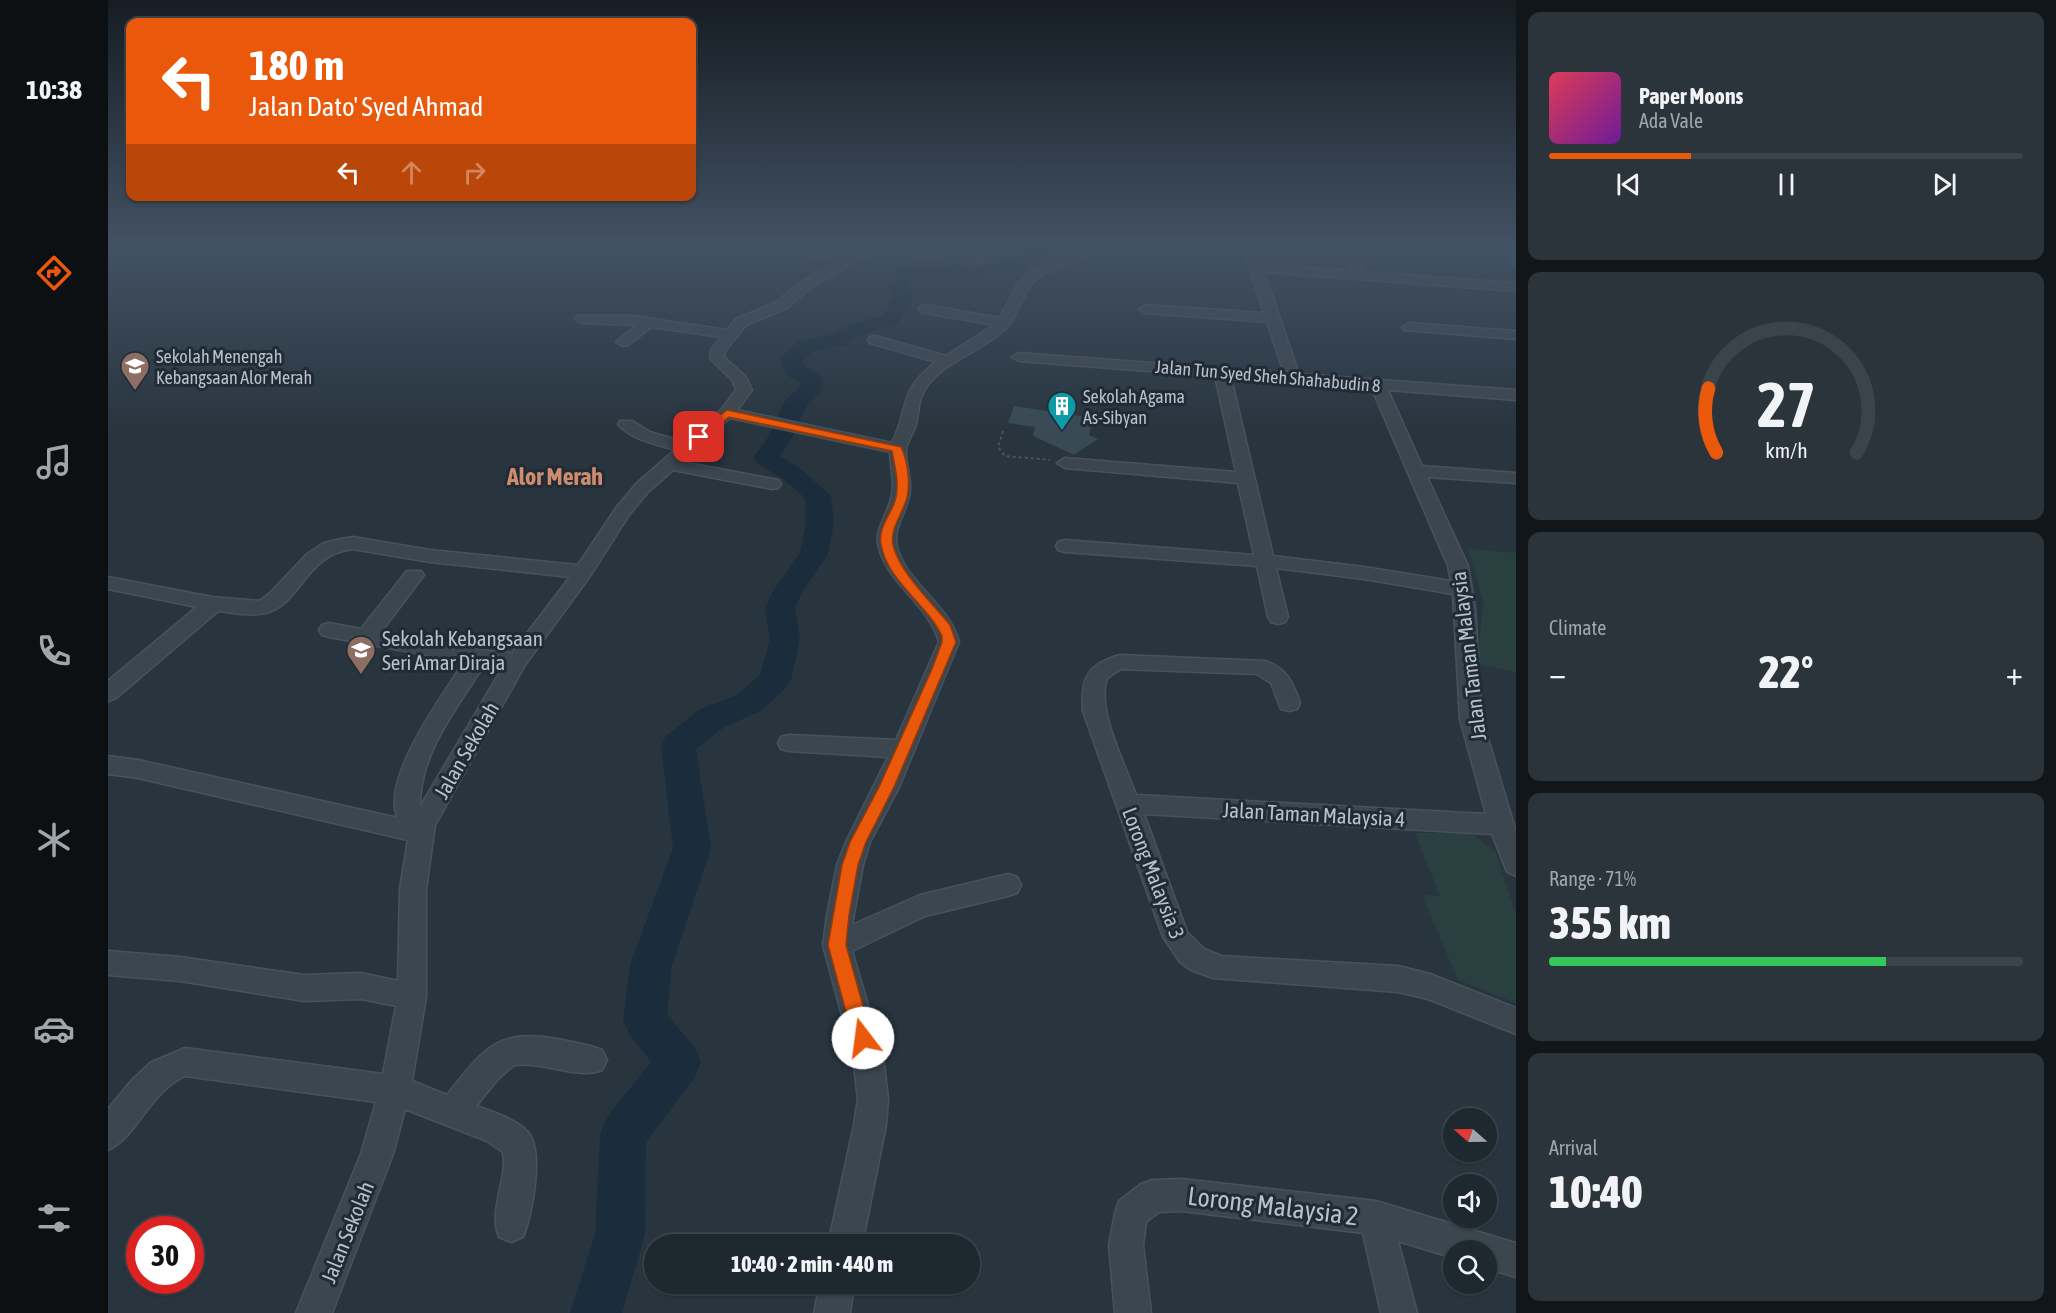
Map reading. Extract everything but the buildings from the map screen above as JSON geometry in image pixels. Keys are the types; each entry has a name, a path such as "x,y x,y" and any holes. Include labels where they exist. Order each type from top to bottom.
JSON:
{"street":[{"path":"582,319 624,319 729,334 741,322 776,308"},
{"path":"847,1234 870,1125 873,1099 868,1056 837,945 840,915 850,865 858,842 903,749 949,642 945,628 897,568 887,547 886,533 901,500 903,482 897,449 906,432 917,389 948,361 1004,323 1011,308"},
{"path":"1270,308 1293,378"},
{"path":"926,309 1004,323"},
{"path":"1146,309 1273,318"},
{"path":"623,342 649,322"},
{"path":"1409,327 1516,335"},
{"name":"Jalan Sekolah","path":"314,1313 377,1154 395,1090 412,997 413,889 422,828 517,661 583,572 622,512 642,488 727,413 744,390 740,379 717,358 718,350 729,334"},
{"path":"875,340 948,361"},
{"name":"Jalan Tun Syed Sheh Shahabudin 8","path":"1019,357 1516,395"},
{"path":"1222,373 1278,617"},
{"name":"Jalan Taman Malaysia","path":"1378,385 1458,566 1463,590 1471,719 1501,825 1516,865"},
{"path":"727,413 897,449"},
{"path":"626,424 644,435 686,448"},
{"path":"1065,463 1246,478"},
{"path":"668,464 772,484"},
{"path":"1416,471 1516,478"},
{"path":"108,583 252,609 269,604 321,551 334,544 342,543 430,556 583,572"},
{"path":"1065,546 1266,562 1396,576 1463,590"},
{"path":"367,636 414,575"},
{"path":"108,693 215,603"},
{"path":"329,630 478,657 517,661"},
{"path":"422,828 408,813 407,791 410,777 421,749 478,657"},
{"name":"Lorong Malaysia 3","path":"1289,703 1280,677 1268,668 1120,662 1109,664 1100,670 1096,678 1093,704 1176,937 1192,957 1204,964 1221,968 1398,979 1430,987 1516,1021"},
{"path":"789,743 903,749"},
{"path":"108,765 422,828"},
{"name":"Jalan Taman Malaysia 4","path":"1128,804 1501,825"},
{"path":"837,945 920,906 1008,885"},
{"path":"108,963 180,969 304,988 362,986 412,997"},
{"path":"453,1111 489,1067 511,1052 524,1050 592,1060"},
{"path":"108,1134 151,1080 162,1071 185,1062 395,1090 497,1129 518,1143 521,1164 511,1225"},
{"name":"Lorong Malaysia 2","path":"1132,1313 1125,1245 1131,1213 1153,1196 1182,1195 1376,1218 1516,1260"},
{"path":"1376,1218 1399,1313"},
{"path":"831,1313 835,1294"}],"path":[{"path":"1004,432 998,447 1005,456 1065,463"}],"green space":[{"path":"1468,549 1516,553 1516,672 1478,664 1483,600"},
{"path":"1415,833 1472,833 1496,853 1516,915 1516,1003 1458,980 1422,895 1440,896"}],"waterway":[{"path":"596,1313 620,1234 623,1135 679,1062 645,1021 651,965 692,848 678,745 712,718 749,703 775,680 785,639 780,608 788,591 814,554 820,523 818,496 792,474 766,458 781,436 797,400 809,392 812,379 796,371 790,360 805,347 837,340 855,330 892,319 897,308"}],"place":[{"name":"Sekolah Menengah Kebangsaan Alor Merah","path":"135,392"},
{"name":"Sekolah Agama As-Sibyan","path":"1062,432"},
{"name":"Sekolah Kebangsaan Seri Amar Diraja","path":"361,676"}],"district":[{"name":"Alor Merah","path":"555,476"}],"route":[{"path":"699,437 727,413 897,449 903,482 901,500 886,533 887,547 897,568 949,636 939,669 887,787 858,842 850,865 840,915 837,945 863,1038"}]}
